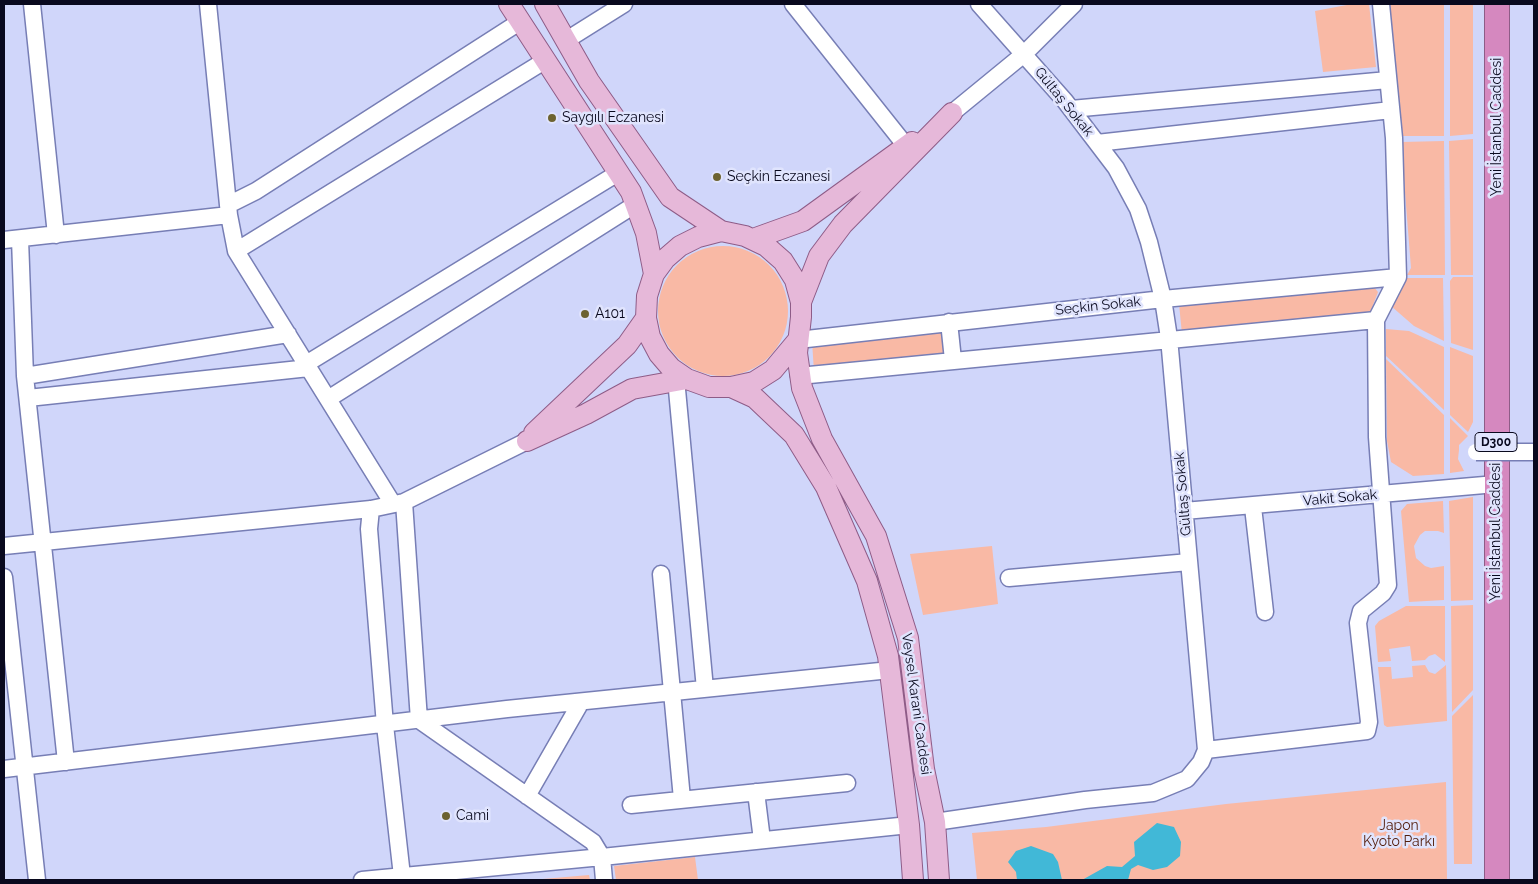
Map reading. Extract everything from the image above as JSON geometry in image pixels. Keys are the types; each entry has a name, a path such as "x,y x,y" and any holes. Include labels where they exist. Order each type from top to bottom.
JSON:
{"highway":[{"name":"Yeni İstanbul Caddesi","path":"1497,880 1498,4"}],"main road":[{"path":"509,4 632,192 646,233 654,274"},
{"path":"545,4 589,81 670,197 721,231 753,239 766,246 783,261 795,280 801,302"},
{"path":"753,239 803,220 952,113"},
{"path":"527,441 586,414 632,389 682,379 709,386 731,387 754,382 773,370 798,340 801,302 819,256 843,224 952,113"},
{"path":"682,379 659,354 650,337 646,318 647,296 654,274 665,259 680,246 698,237 721,231"},
{"path":"527,441 561,405 627,345 646,318"},
{"name":"Veysel Karani Caddesi","path":"798,340 799,376 822,440 876,536 908,638 924,769 935,822 939,880"},
{"name":"Veysel Karani Caddesi","path":"731,387 754,398 794,435 826,487 867,581 888,656 910,825 913,880"}],"street":[{"path":"32,4 56,235"},
{"path":"208,4 229,210 236,252 328,399 398,503 419,720 594,842 602,857 604,880"},
{"path":"565,40 624,4"},
{"path":"793,4 906,146"},
{"name":"Gültaş Sokak","path":"979,4 1071,108 1116,168 1138,209 1163,299 1169,338 1206,750"},
{"path":"952,113 1024,54 1074,4"},
{"path":"935,822 1084,800 1153,793 1187,779 1201,762 1206,750 1367,730 1369,722 1358,622 1362,611 1384,594 1388,585 1380,494 1376,320 1398,277 1394,138 1380,4"},
{"path":"66,762 12,240 229,210 520,21"},
{"path":"236,252 546,60"},
{"path":"1071,108 1388,80"},
{"path":"1097,143 1390,110"},
{"path":"28,398 308,366 618,173"},
{"path":"328,399 636,204"},
{"name":"Seçkin Sokak","path":"798,340 1163,299 1398,277"},
{"path":"799,376 1169,338 1376,320"},
{"path":"948,322 953,360"},
{"path":"25,376 288,334"},
{"path":"682,379 705,689"},
{"path":"4,546 370,509 398,503 527,441"},
{"path":"1476,452 1534,452"},
{"name":"Vakit Sokak","path":"1184,511 1496,484"},
{"path":"1253,506 1265,612"},
{"path":"370,509 369,529 385,724 402,876"},
{"path":"1009,578 1189,562"},
{"path":"661,574 674,692 682,799"},
{"path":"4,577 37,880"},
{"path":"4,769 419,720 890,670"},
{"path":"527,796 581,702"},
{"path":"631,805 847,783"},
{"path":"756,792 762,840"},
{"path":"362,880 910,825"}],"green space":[{"path":"1352,4 1369,4 1376,67 1323,72 1315,11"},
{"path":"1390,4 1444,4 1444,136 1401,136"},
{"path":"1450,4 1473,4 1473,134 1450,136"},
{"path":"1473,139 1473,275 1451,275 1449,141"},
{"path":"1444,141 1445,275 1407,275 1411,268 1401,142"},
{"path":"723,246 748,251 769,265 783,286 788,311 783,336 769,357 748,371 723,376 698,371 677,357 663,336 658,311 663,286 677,265 698,251"},
{"path":"1453,277 1473,277 1473,350 1451,343 1450,281"},
{"path":"1407,278 1443,278 1444,341 1414,326 1391,306"},
{"path":"1374,287 1378,292 1370,313 1182,334 1179,304"},
{"path":"943,328 947,357 814,372 812,341"},
{"path":"1386,329 1409,331 1444,347 1444,410 1386,356"},
{"path":"1450,347 1473,356 1473,422 1468,432 1450,415"},
{"path":"1386,359 1444,415 1444,474 1413,476 1391,462 1387,441"},
{"path":"1450,418 1468,436 1459,445 1458,459 1464,471 1450,473"},
{"path":"1473,497 1473,600 1451,601 1449,501"},
{"path":"1443,501 1444,533 1425,531 1420,535 1414,546 1416,558 1425,566 1431,568 1444,566 1444,600 1409,602 1401,511 1407,504"},
{"path":"992,546 998,604 923,615 910,554"},
{"path":"1473,605 1473,690 1452,712 1451,606"},
{"path":"1406,606 1445,606 1445,662 1435,654 1425,660 1412,661 1410,646 1389,649 1391,661 1378,662 1375,626 1379,621"},
{"path":"1425,665 1429,672 1435,674 1446,665 1447,721 1387,727 1384,725 1378,667 1391,667 1392,679 1413,677 1412,666"},
{"path":"1473,695 1472,864 1454,864 1452,716"},
{"name":"Japon Kyoto Parkı","path":"1446,782 1447,880 977,880 972,833 1046,827 1226,804"},
{"path":"695,857 698,880 616,880 614,866"},
{"path":"589,875 590,880 531,880"}],"water":[{"path":"1157,823 1174,827 1181,842 1180,856 1167,867 1153,870 1138,865 1131,869 1128,880 1082,880 1107,866 1122,867 1135,856 1134,842"},
{"path":"1031,846 1053,854 1058,862 1062,880 1017,880 1016,872 1008,862 1016,851"}],"place":[{"name":"Saygılı Eczanesi","path":"552,118"},
{"name":"Seçkin Eczanesi","path":"717,177"},
{"name":"A101","path":"585,314"},
{"name":"Cami","path":"446,816"}]}
